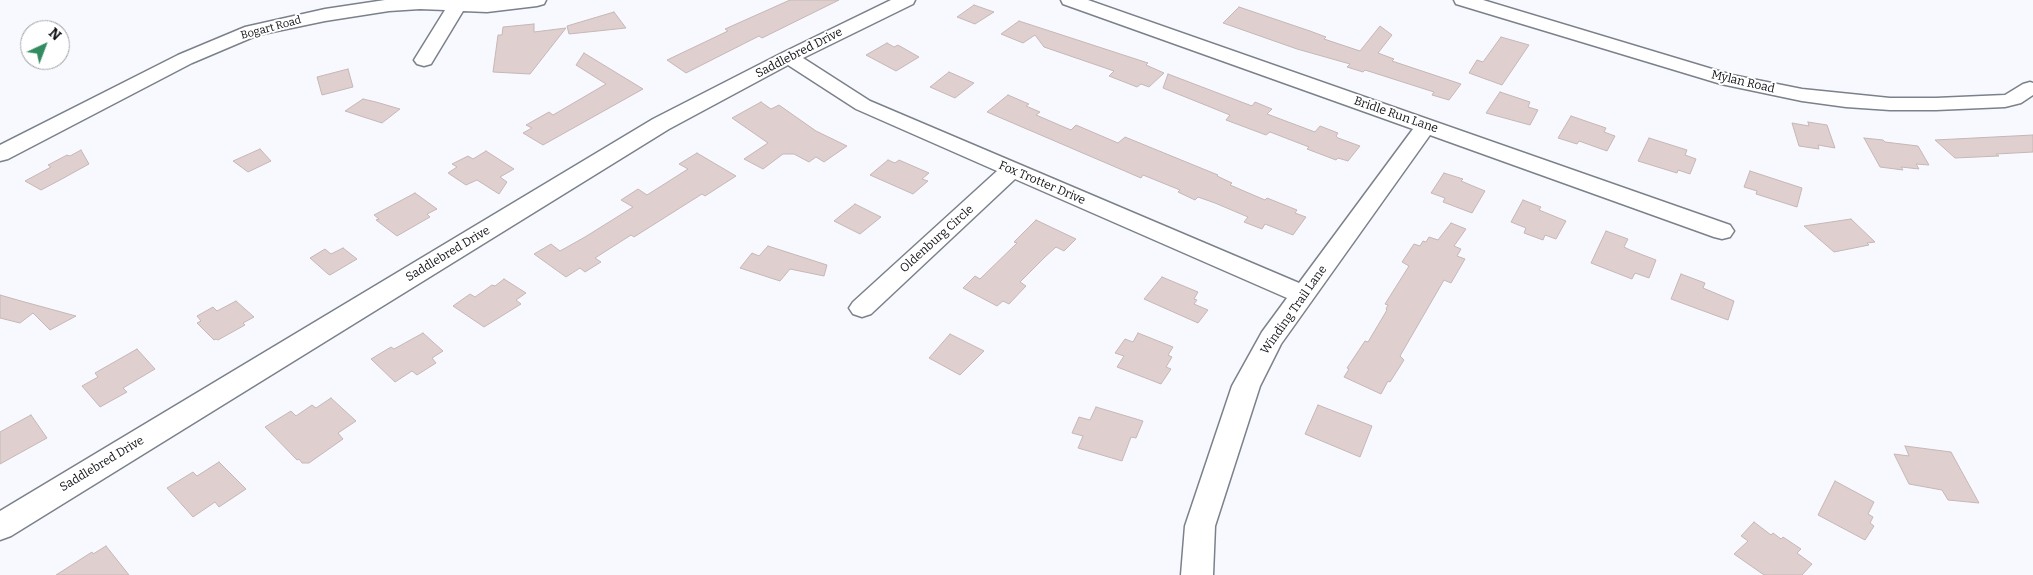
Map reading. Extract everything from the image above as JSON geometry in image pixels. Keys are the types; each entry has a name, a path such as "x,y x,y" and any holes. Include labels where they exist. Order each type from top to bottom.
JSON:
{"street":[{"name":"Bogart Road","path":"0,154 185,59 252,31 325,14 388,5 459,3 495,5 537,0"},
{"name":"Saddlebred Drive","path":"0,527 661,124 789,57 906,0"},
{"name":"Bridle Run Lane","path":"1070,0 1722,231"},
{"name":"Mylan Road","path":"1462,0 1728,80 1802,95 1890,104 1936,104 2005,101 2014,99 2030,88"},
{"path":"424,60 459,3"},
{"name":"Fox Trotter Drive","path":"789,57 862,104 1304,295"},
{"name":"Winding Trail Lane","path":"1196,575 1200,526 1246,386 1271,339 1427,125"},
{"name":"Oldenburg Circle","path":"862,308 1012,170"}],"building":[{"path":"790,0 839,0 762,38 759,36 686,73 667,60 728,31 725,29"},
{"path":"974,5 994,12 975,24 957,17"},
{"path":"1239,7 1310,31 1326,37 1324,39 1360,51 1380,26 1392,35 1378,53 1394,59 1392,61 1461,84 1449,100 1432,95 1434,92 1365,70 1363,72 1347,67 1350,64 1297,49 1223,23"},
{"path":"614,12 626,28 569,34 567,26"},
{"path":"1019,21 1148,63 1146,65 1164,73 1149,87 1141,84 1137,87 1109,76 1114,71 1044,47 1035,35 1023,43 1001,34"},
{"path":"534,24 534,32 566,28 530,74 493,72 498,35 502,35 503,27"},
{"path":"1501,37 1529,45 1502,85 1469,73 1477,60 1483,62"},
{"path":"887,43 894,47 898,45 919,57 896,71 866,55"},
{"path":"584,53 643,89 543,145 523,133 532,128 526,125 549,112 553,115 606,84 576,65"},
{"path":"348,69 353,87 322,95 317,77"},
{"path":"949,72 974,83 955,98 930,87"},
{"path":"1168,74 1252,106 1255,102 1272,109 1267,114 1315,132 1320,126 1338,133 1336,136 1338,138 1360,146 1348,161 1338,158 1336,160 1270,132 1266,135 1226,120 1230,115 1163,88"},
{"path":"1500,92 1530,102 1528,107 1538,110 1530,125 1486,113"},
{"path":"1008,95 1029,104 1026,106 1040,112 1036,115 1071,130 1076,125 1118,143 1125,137 1218,175 1232,183 1230,185 1265,200 1267,198 1297,210 1295,213 1306,217 1293,235 1265,224 1262,229 1244,222 1248,217 1198,197 1195,200 1178,192 1180,190 1143,175 1141,178 987,112"},
{"path":"363,99 400,109 382,123 345,111"},
{"path":"761,102 771,109 779,105 816,131 847,146 824,162 816,157 809,162 794,154 783,154 763,169 744,159 768,143 732,118"},
{"path":"1571,116 1606,128 1604,132 1615,136 1607,151 1579,141 1577,144 1558,138"},
{"path":"1808,122 1827,125 1835,148 1818,145 1819,149 1799,146 1792,123 1809,126"},
{"path":"2033,135 2033,152 1996,154 1999,156 1955,158 1935,140"},
{"path":"1649,138 1687,150 1685,155 1696,159 1690,174 1678,170 1677,173 1638,161"},
{"path":"1864,138 1918,146 1929,165 1916,164 1919,169 1901,167 1903,170 1880,167"},
{"path":"260,149 271,161 248,172 233,161"},
{"path":"81,150 89,164 41,190 25,181 51,167 48,165"},
{"path":"486,151 514,169 500,177 507,182 499,194 477,180 466,185 448,173 457,167 452,164 468,156 473,159"},
{"path":"697,153 736,176 705,196 702,194 634,237 631,235 595,258 601,262 585,272 580,268 566,277 534,254 551,244 560,251 585,237 633,207 621,200 638,189 647,195 688,169 679,164"},
{"path":"888,160 895,163 899,160 929,173 922,179 928,181 913,194 870,175"},
{"path":"1750,171 1802,188 1797,207 1756,194 1757,191 1744,187"},
{"path":"1444,173 1463,179 1461,181 1485,191 1472,213 1443,202 1445,198 1431,193"},
{"path":"415,193 437,209 427,214 430,217 397,236 376,220 379,219 374,215"},
{"path":"1523,200 1541,207 1539,210 1566,221 1556,239 1545,235 1543,240 1524,233 1526,228 1511,222"},
{"path":"855,204 881,217 860,234 834,221"},
{"path":"1851,219 1875,242 1834,252 1804,226"},
{"path":"1036,220 1076,239 1064,251 1056,247 1045,257 1020,282 1026,286 1009,304 1003,301 997,306 963,288 975,276 980,279 1017,243 1014,242"},
{"path":"1451,223 1466,229 1454,246 1461,249 1457,256 1465,259 1451,283 1444,280 1400,356 1404,360 1390,382 1388,381 1381,394 1344,377 1349,369 1347,368 1365,341 1368,342 1387,310 1388,305 1385,304 1409,266 1402,262 1414,244 1420,246 1429,237 1438,240"},
{"path":"1606,231 1628,239 1624,247 1656,260 1649,278 1635,273 1632,279 1591,263"},
{"path":"768,246 827,265 824,276 790,269 780,281 740,268 752,253 759,256"},
{"path":"343,248 357,259 330,275 310,258 325,249 331,254"},
{"path":"1681,274 1705,283 1703,288 1734,301 1728,320 1671,299"},
{"path":"1162,277 1198,292 1194,299 1197,300 1194,304 1208,310 1198,323 1144,299"},
{"path":"504,279 526,293 516,300 521,304 484,327 453,306 470,294 475,297"},
{"path":"0,295 76,316 50,330 33,313 20,323 0,318"},
{"path":"236,301 254,317 243,323 245,325 218,340 214,340 197,323 201,321 197,316 213,307 217,311"},
{"path":"423,333 443,351 432,358 436,363 417,375 412,371 395,382 371,359 391,347 394,349"},
{"path":"1138,333 1173,347 1168,355 1172,357 1166,367 1171,369 1161,384 1117,367 1124,356 1115,353 1125,339 1133,342"},
{"path":"950,334 984,351 960,375 929,358"},
{"path":"137,349 155,369 123,388 127,392 100,407 82,386 98,377 95,373"},
{"path":"331,398 356,421 338,433 343,439 309,463 302,463 299,459 297,460 265,427 291,411 296,416 312,405 316,408"},
{"path":"1318,405 1372,426 1360,457 1305,434"},
{"path":"1096,407 1143,421 1136,438 1131,437 1122,461 1078,448 1083,436 1072,433 1079,417 1090,420"},
{"path":"31,415 47,438 0,464 0,432"},
{"path":"1905,446 1951,452 1979,503 1948,500 1942,490 1909,484 1894,454 1909,456"},
{"path":"219,462 246,489 219,507 215,502 193,517 167,488 193,472 197,476"},
{"path":"1835,481 1874,502 1868,514 1873,517 1870,523 1874,526 1865,540 1818,515"},
{"path":"1754,522 1771,535 1773,533 1781,539 1783,537 1801,549 1797,553 1812,564 1802,575 1764,575 1734,554 1748,541 1741,536"},
{"path":"106,546 129,575 56,575 92,552 93,554"}]}
